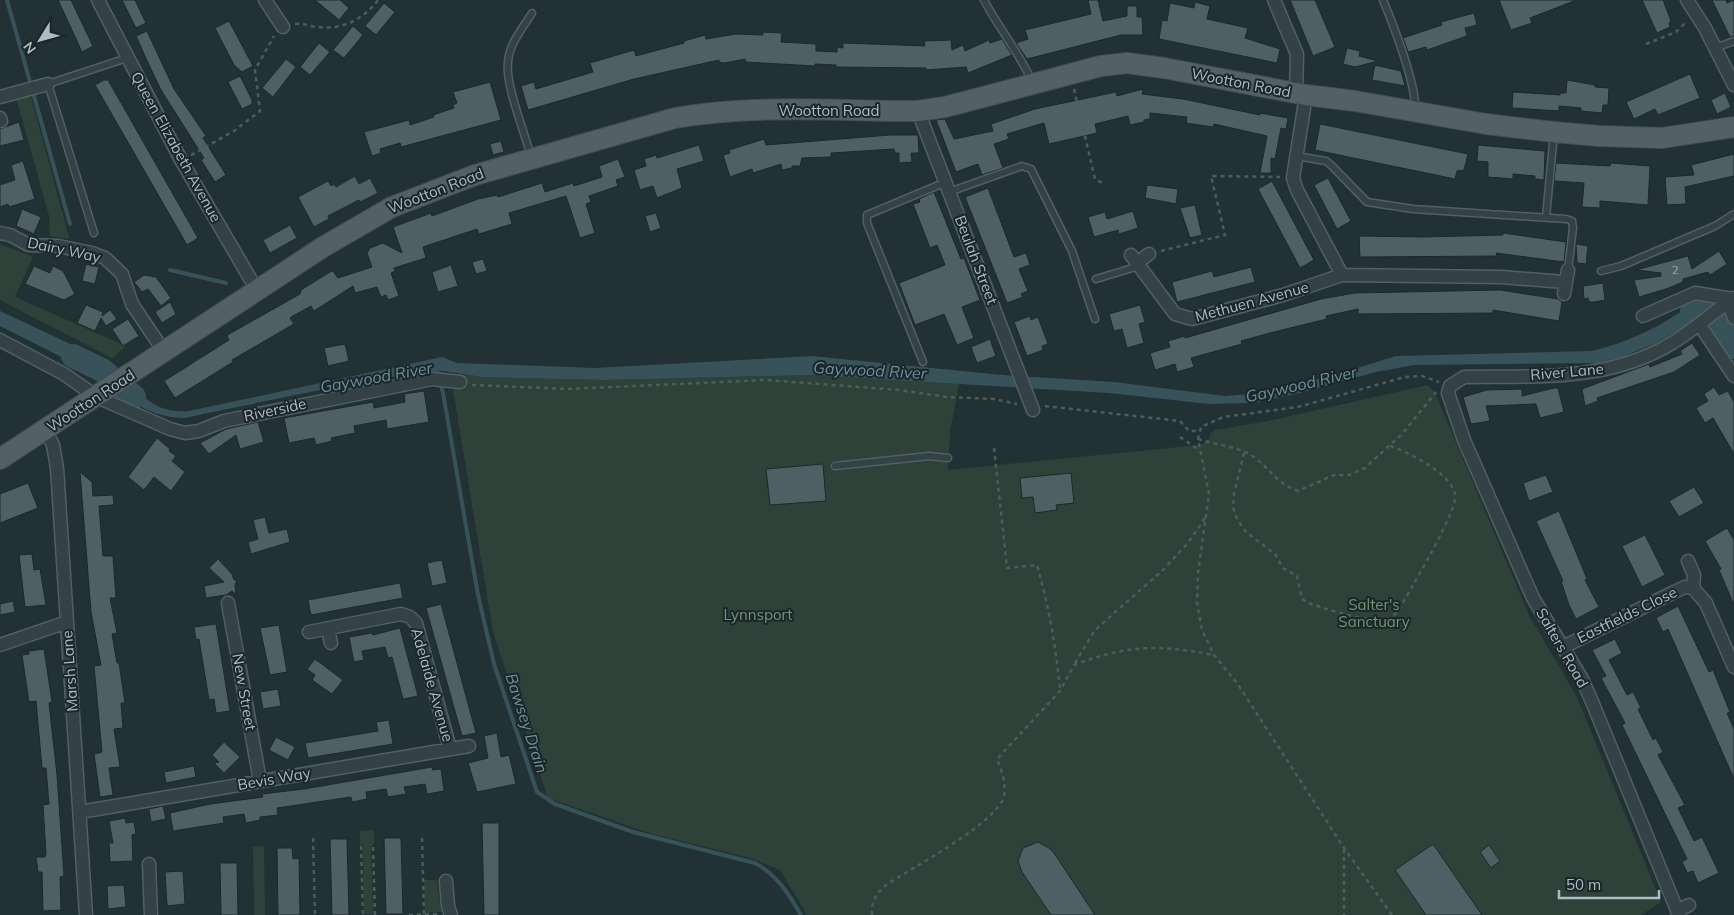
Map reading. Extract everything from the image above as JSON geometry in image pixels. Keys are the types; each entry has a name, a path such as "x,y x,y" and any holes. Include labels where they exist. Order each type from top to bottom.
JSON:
{"main road":[{"name":"Wootton Road","path":"0,459 258,292 323,247 392,207 475,175 532,157 640,126 703,113 744,110 918,111 945,107 1070,73 1127,63 1164,68 1301,95 1554,132 1662,138 1734,127"}],"street":[{"name":"Queen Elizabeth Avenue","path":"98,0 181,160 258,292"},
{"path":"265,0 283,27"},
{"path":"1274,0 1297,54 1301,95 1293,178 1297,190 1342,275"},
{"path":"1686,0 1696,13 1734,85"},
{"path":"0,97 48,84"},
{"name":"Beulah Street","path":"918,111 1032,405"},
{"name":"Dairy Way","path":"0,233 10,235 29,245 58,246 92,252 105,258 122,274 132,304 165,352"},
{"path":"1136,262 1149,254"},
{"name":"Methuen Avenue","path":"1136,262 1175,314 1192,319 1283,295 1342,275 1501,277 1566,282"},
{"path":"1643,316 1695,293 1728,302 1734,318"},
{"name":"River Lane","path":"1446,385 1464,377 1570,375 1603,371 1636,361 1672,344 1728,302"},
{"path":"1702,322 1734,376"},
{"name":"Riverside","path":"0,340 100,395 170,429 185,433 224,421 432,379 457,381"},
{"name":"Salters Road","path":"1446,385 1464,440 1533,598 1582,679 1682,910"},
{"name":"Marsh Lane","path":"45,430 53,445 57,468 86,915"},
{"name":"Eastfields Close","path":"1688,561 1694,575 1693,588 1706,603 1734,667"},
{"name":"Eastfields Close","path":"1562,647 1674,592 1685,588 1693,588"},
{"name":"New Street","path":"228,603 260,781"},
{"name":"Adelaide Avenue","path":"309,632 401,614 410,617 416,623 450,749"},
{"path":"0,645 67,622"},
{"path":"328,629 331,642"},
{"name":"Bevis Way","path":"80,812 469,746"},
{"path":"149,864 151,915"},
{"path":"446,881 451,914"}],"lane":[{"path":"984,0 998,27 1023,60 1032,83"},
{"path":"1383,0 1416,97 1415,111"},
{"path":"532,13 512,46 508,62 509,80 532,157"},
{"path":"1715,48 1734,42"},
{"path":"94,233 48,84 127,58"},
{"path":"1546,217 1554,132"},
{"path":"1296,156 1326,161 1331,164 1366,202 1413,209 1546,217 1572,221 1566,282"},
{"path":"923,362 867,223 867,215 948,187 1022,166 1031,169 1072,251 1095,319"},
{"path":"1601,272 1620,266 1715,226 1734,214"},
{"path":"1096,279 1136,262"},
{"path":"835,466 929,456 948,458"}],"path":[{"path":"181,160 234,131 260,111 256,70 270,40 283,27 299,24 318,27 339,26 364,15 378,0"},
{"path":"1646,44 1676,32 1696,13"},
{"path":"1070,73 1095,179 1104,184"},
{"path":"1149,254 1225,235 1211,176 1293,178"},
{"path":"457,381 478,387 568,389 766,380 890,389 947,397 994,399 1180,421 1189,430 1198,431 1210,421 1223,417 1298,406 1405,378 1422,376 1446,385 1403,433 1365,468 1349,475 1334,476 1298,491 1282,485 1253,456 1198,439"},
{"path":"1198,431 1209,494 1201,542 1197,602 1202,630 1214,655 1237,683 1344,848 1392,915"},
{"path":"1180,437 1200,451"},
{"path":"1244,453 1234,494 1234,507 1237,519 1246,532 1275,554 1283,568 1297,576 1302,599 1308,603 1350,616 1384,620 1391,617 1400,608 1446,524 1454,506 1456,495 1450,483 1413,454 1388,445"},
{"path":"994,448 1007,568 1037,565 1056,644 1060,691"},
{"path":"872,915 872,903 877,893 886,885 992,816 1004,798 1004,777 997,759 1060,691 1095,630 1162,570 1188,543 1206,516"},
{"path":"1074,665 1123,649 1156,647 1214,655"},
{"path":"313,838 315,915"},
{"path":"422,838 424,914"},
{"path":"362,846 363,915"},
{"path":"372,847 375,915"},
{"path":"1344,848 1344,915"},
{"path":"409,915 451,914"}],"green space":[{"path":"30,93 69,239 50,236 49,216 16,97"},
{"path":"0,244 33,257 15,297 126,346 112,358 0,300"},
{"name":"Lynnsport","path":"459,374 482,377 604,380 810,375 959,384 950,432 948,470 1199,445 1209,440 1210,434 1215,430 1268,421 1428,385 1435,393 1529,615 1577,697 1661,902 1641,915 807,915 780,870 751,858 652,834 548,798 493,632 453,389"},
{"path":"374,830 374,845 371,846 373,914 364,914 363,845 360,845 360,831"},
{"path":"264,846 265,915 254,915 253,847"},
{"path":"424,880 437,880 441,912 425,913"}],"water":[{"path":"1695,302 1707,306 1719,321 1703,316 1656,343 1622,357 1597,363 1414,365 1376,372 1296,394 1252,403 1209,404 1109,393 810,375 604,380 482,377 443,371 421,372 330,388 184,418 164,416 147,410 116,389 127,381 148,400 161,408 189,411 442,357 457,363 595,368 812,356 1002,375 1114,382 1225,396 1262,393 1348,371 1396,356 1592,351 1620,343 1646,332"},
{"path":"0,311 100,358 109,365 95,374 0,326"}],"building":[{"path":"58,0 71,0 93,46 82,52"},
{"path":"122,0 135,0 146,23 136,28"},
{"path":"315,0 340,0 349,8 339,20"},
{"path":"1088,0 1098,0 1103,21 1127,16 1127,6 1137,6 1137,17 1142,17 1143,35 1121,35 1027,59 1016,43 1028,39 1025,30 1091,14"},
{"path":"1290,0 1315,0 1335,47 1313,56"},
{"path":"1499,0 1574,1 1530,18 1532,23 1511,30"},
{"path":"1642,0 1663,0 1671,21 1669,23 1670,27 1657,33"},
{"path":"1712,0 1726,0 1727,3 1734,0 1734,36 1730,37"},
{"path":"1195,2 1210,6 1207,19 1248,28 1245,38 1280,49 1277,63 1159,39 1162,20 1167,21 1170,3 1194,8"},
{"path":"384,3 395,12 376,35 365,26"},
{"path":"1474,13 1477,25 1465,28 1467,36 1427,50 1426,47 1408,52 1403,38 1442,25 1441,22"},
{"path":"229,21 253,66 242,72 234,65 215,28"},
{"path":"353,26 363,35 344,58 333,50"},
{"path":"147,31 174,89 206,136 203,138 226,175 215,182 201,160 204,158 161,90 149,65 136,36"},
{"path":"763,32 782,33 781,42 816,44 816,51 837,52 837,47 843,48 843,43 925,46 924,41 951,40 952,50 963,45 965,51 989,40 990,43 1002,39 1012,55 968,73 966,67 926,70 926,68 836,67 836,65 815,64 815,66 745,62 745,59 725,63 719,62 719,60 634,79 528,110 521,86 534,82 536,89 593,72 590,63 634,50 636,56 684,43 684,41 705,35 706,39 736,34 763,35"},
{"path":"319,43 330,52 310,75 300,67"},
{"path":"1347,48 1360,51 1359,56 1378,61 1355,67 1343,64"},
{"path":"286,59 296,67 273,97 262,88"},
{"path":"1375,65 1401,71 1405,86 1372,80"},
{"path":"1690,74 1700,98 1658,115 1655,109 1634,119 1626,102"},
{"path":"240,76 252,100 252,104 242,109 228,82"},
{"path":"108,80 198,238 187,245 95,85"},
{"path":"1567,80 1595,85 1595,87 1609,88 1608,105 1603,105 1602,113 1581,111 1581,108 1559,106 1559,111 1512,108 1513,92 1560,95 1560,93 1566,93"},
{"path":"490,82 501,120 401,147 400,143 380,149 381,153 372,156 364,132 409,120 410,125 434,117 433,115 454,108 453,105 457,103 453,92"},
{"path":"1143,89 1142,94 1183,99 1260,115 1260,113 1288,118 1286,129 1281,128 1275,159 1271,158 1271,173 1260,173 1267,136 1214,124 1213,127 1186,123 1187,117 1150,113 1150,119 1144,120 1144,122 1130,125 1128,116 1095,124 1097,133 1049,144 1044,123 1007,134 1009,139 994,144 1003,168 982,175 978,164 956,172 936,120 945,119 954,139 993,131 991,124 1035,109 1116,92 1117,96"},
{"path":"1725,93 1731,107 1717,114 1711,100"},
{"path":"19,122 24,140 0,146 0,129"},
{"path":"1320,124 1468,154 1464,170 1457,171 1455,179 1315,150"},
{"path":"890,135 918,135 919,153 911,153 912,162 899,163 899,153 895,153 894,149 831,153 831,157 802,158 800,166 792,166 792,168 782,170 781,164 753,173 752,169 730,177 723,155 730,153 729,150 764,139 766,145"},
{"path":"501,141 504,152 493,155 490,144"},
{"path":"699,145 704,161 677,169 682,188 657,198 653,186 640,190 634,170 646,166 644,159 656,155 657,158"},
{"path":"1478,145 1545,151 1544,180 1535,179 1535,176 1513,174 1513,179 1488,177 1488,162 1477,161"},
{"path":"1734,154 1734,176 1685,187 1686,204 1667,205 1665,177 1694,175 1691,165"},
{"path":"618,159 625,177 616,180 618,186 589,196 591,202 586,204 595,233 580,238 566,196 509,213 512,224 479,234 477,229 423,247 426,258 394,268 395,271 391,273 399,296 388,300 386,295 381,297 377,287 355,293 353,286 314,311 311,306 293,316 290,318 294,324 232,360 233,362 175,398 164,381 229,340 227,336 229,334 300,294 301,290 330,272 333,271 338,278 372,267 367,253 370,248 383,243 402,253 393,227 431,213 432,216 478,199 497,195 498,197 542,183 545,192 573,183 574,186 602,177 599,166"},
{"path":"23,161 35,199 9,207 8,204 0,207 0,185 15,180 11,165"},
{"path":"1556,163 1610,166 1611,163 1650,166 1648,205 1600,201 1600,208 1582,207 1584,183 1554,181"},
{"path":"355,176 359,184 370,178 378,193 360,202 359,200 328,216 329,219 314,227 298,197 328,181 331,186 334,184 336,187"},
{"path":"1328,178 1351,221 1337,229 1314,185"},
{"path":"1272,181 1314,260 1300,268 1258,189"},
{"path":"1147,185 1178,189 1176,204 1145,198"},
{"path":"988,188 1014,257 1026,253 1030,265 1019,269 1028,291 1021,294 1023,297 1007,303 965,197"},
{"path":"934,192 961,259 964,258 980,300 962,307 974,338 957,345 944,314 915,325 899,283 945,265 937,245 930,248 913,204 920,202 919,199"},
{"path":"1195,205 1202,235 1190,238 1180,208"},
{"path":"22,209 41,217 34,234 16,226"},
{"path":"1133,211 1138,228 1119,234 1118,230 1094,237 1088,217 1105,212 1107,219"},
{"path":"656,213 661,228 650,232 645,216"},
{"path":"290,225 297,238 270,253 263,240"},
{"path":"1503,233 1566,242 1564,262 1496,253 1497,256 1360,257 1359,236 1423,237 1503,235"},
{"path":"1576,244 1588,246 1586,264 1577,263"},
{"path":"1719,251 1727,264 1710,275 1708,272 1683,279 1683,282 1666,289 1639,297 1634,280 1661,276 1661,273 1636,270 1688,256 1692,269"},
{"path":"483,259 487,271 476,274 472,262"},
{"path":"86,264 99,267 95,284 82,281"},
{"path":"451,265 458,286 438,292 432,272"},
{"path":"34,266 50,273 53,266 63,271 75,294 64,300 25,284"},
{"path":"1251,267 1255,282 1177,302 1172,282 1212,271 1214,277"},
{"path":"144,275 156,277 171,298 161,306 148,289 142,292 134,282"},
{"path":"1603,283 1605,300 1589,302 1588,298 1584,299 1583,286"},
{"path":"1500,290 1558,299 1562,302 1559,321 1493,310 1493,313 1358,314 1358,309 1326,316 1327,319 1241,341 1242,344 1191,358 1194,367 1177,372 1175,364 1155,370 1150,353 1170,347 1168,341 1185,336 1185,338 1321,299 1355,293"},
{"path":"170,302 176,314 162,323 155,312"},
{"path":"86,305 103,312 102,316 110,310 117,319 106,326 101,318 95,331 77,323"},
{"path":"1140,305 1145,322 1139,324 1144,343 1127,348 1122,329 1114,331 1109,314"},
{"path":"1030,316 1031,320 1038,317 1048,344 1042,346 1043,350 1027,356 1014,322"},
{"path":"128,319 139,336 123,346 112,329"},
{"path":"990,339 996,356 977,363 971,347"},
{"path":"1692,343 1700,355 1674,372 1597,398 1598,401 1585,406 1582,389 1649,364 1650,367 1682,354 1680,351"},
{"path":"345,344 349,361 328,366 324,348"},
{"path":"1714,387 1719,395 1728,391 1734,402 1734,454 1713,418 1705,423 1696,408 1708,401 1704,394"},
{"path":"1558,388 1564,412 1540,418 1536,404 1486,406 1490,421 1471,424 1463,397 1487,390 1522,389 1522,396"},
{"path":"424,391 429,422 387,429 386,420 354,426 355,433 331,438 332,441 316,445 314,438 289,443 284,418 373,402 374,408 405,402 404,394"},
{"path":"258,422 264,442 240,449 236,435 209,454 200,443 226,429"},
{"path":"157,438 176,456 172,461 185,472 171,491 154,477 144,490 128,477"},
{"path":"823,464 826,501 770,505 766,469"},
{"path":"80,472 92,482 93,496 113,495 114,505 99,506 103,556 113,556 116,598 110,598 117,633 112,634 117,663 119,663 125,703 121,703 123,728 114,729 120,767 109,768 113,795 100,797 94,754 102,752 94,666 101,665 91,612"},
{"path":"1071,473 1074,503 1056,505 1057,510 1035,513 1033,497 1022,498 1020,478"},
{"path":"1546,475 1553,492 1529,501 1523,483"},
{"path":"28,483 38,508 0,523 0,494"},
{"path":"1694,487 1704,503 1679,517 1669,501"},
{"path":"1559,511 1587,579 1585,580 1599,607 1576,619 1569,605 1561,581 1563,581 1536,521"},
{"path":"265,517 269,533 287,529 290,542 251,554 248,542 258,539 253,520"},
{"path":"1727,528 1734,540 1734,605 1719,570 1721,569 1705,541"},
{"path":"1645,535 1665,575 1642,587 1622,546"},
{"path":"32,554 34,570 40,569 46,605 25,607 19,555"},
{"path":"218,559 232,574 234,580 237,580 235,585 236,595 232,591 226,595 206,598 204,586 224,582 209,568"},
{"path":"442,560 447,583 432,586 427,563"},
{"path":"400,583 403,598 311,615 308,600"},
{"path":"13,601 15,612 0,615 0,604"},
{"path":"441,604 476,733 462,736 426,608"},
{"path":"1678,606 1709,672 1713,670 1730,712 1727,713 1734,729 1734,779 1668,629 1663,632 1656,618"},
{"path":"216,624 230,711 216,713 214,699 209,700 199,639 196,640 194,627"},
{"path":"279,625 287,672 270,675 260,628"},
{"path":"400,628 418,696 403,699 392,657 388,658 385,647 362,651 364,660 354,662 349,637 372,633 373,635"},
{"path":"1615,639 1622,653 1609,660 1627,695 1633,692 1641,708 1638,709 1653,740 1656,738 1663,752 1658,755 1685,805 1678,808 1694,841 1702,837 1719,873 1698,883 1693,871 1687,873 1682,862 1687,859 1622,725 1625,723 1601,678 1606,676 1592,650"},
{"path":"44,649 52,702 49,703 57,775 64,876 60,877 61,910 43,911 42,872 38,872 36,857 45,857 46,854 43,805 49,804 46,768 42,768 36,701 29,702 22,655 29,654 29,651"},
{"path":"315,659 343,680 332,694 312,680 315,675 307,669"},
{"path":"278,689 281,706 263,709 260,692"},
{"path":"389,720 393,744 308,758 305,743 378,731 376,722"},
{"path":"497,733 501,757 509,755 516,784 477,792 468,763 488,758 484,736"},
{"path":"276,737 295,747 288,760 269,750"},
{"path":"224,742 240,757 224,773 214,763 219,762 212,755"},
{"path":"194,766 196,777 166,783 164,772"},
{"path":"432,767 433,770 441,769 444,791 427,794 425,784 404,787 406,794 388,797 386,789 366,792 367,799 352,802 351,797 277,808 278,815 260,817 260,820 246,823 244,814 223,817 224,823 173,831 170,813 210,804 263,797 262,794 304,789"},
{"path":"163,806 166,819 151,822 149,809"},
{"path":"125,818 126,823 134,822 136,834 132,835 133,861 110,862 109,843 113,843 109,821"},
{"path":"482,823 499,823 499,915 484,915"},
{"path":"384,838 401,838 403,914 386,914"},
{"path":"330,839 347,839 349,915 332,915"},
{"path":"1038,842 1054,853 1095,915 1051,915 1022,872 1018,861 1023,848"},
{"path":"1433,844 1482,915 1426,915 1395,870"},
{"path":"1489,845 1500,861 1491,868 1480,852"},
{"path":"277,848 292,848 293,859 299,858 300,915 278,915"},
{"path":"220,863 237,863 238,915 221,915"},
{"path":"183,871 185,904 167,906 165,872"},
{"path":"124,885 126,907 108,909 107,886"}],"waterway":[{"path":"7,0 70,224"},
{"path":"170,270 226,283"},
{"name":"Gaywood River","path":"1692,312 1697,309 1704,311 1715,319 1734,347"},
{"name":"Gaywood River","path":"73,356 102,370 134,397"},
{"name":"Bawsey Drain","path":"436,367 443,393 478,595 494,664 537,792 555,804 633,832 755,863 776,879 787,892 801,915"}],"park label":[{"name":"Salter's Sanctuary","path":"1374,614"}]}
